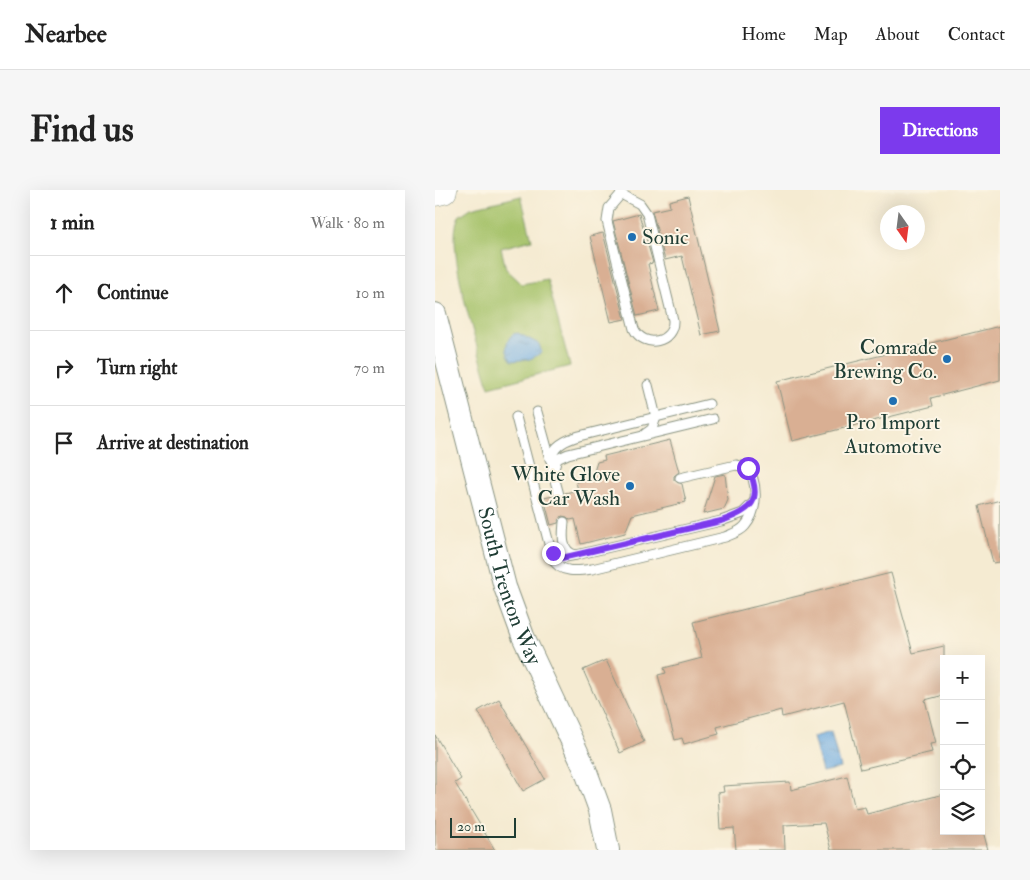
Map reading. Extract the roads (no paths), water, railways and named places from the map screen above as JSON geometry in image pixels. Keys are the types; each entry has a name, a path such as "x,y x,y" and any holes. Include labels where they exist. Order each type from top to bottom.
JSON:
{"main road":[{"path":"435,192 443,190"}],"street":[{"name":"South Trenton Way","path":"435,314 505,586 523,636 589,777 604,825 608,850"}],"lane":[{"path":"621,194 640,204 647,214 672,312 672,330 662,340 649,341 637,335 607,221 609,208 621,194"},
{"path":"641,436 652,429 656,417 648,385"},
{"path":"551,460 554,448 572,438 709,404"},
{"path":"537,412 559,495"},
{"path":"516,417 550,548 558,566 576,571 592,569 725,537 741,530 750,518 755,498 748,468 742,465 680,478"},
{"path":"553,472 555,462 560,457 713,419"},
{"path":"550,548 561,558 721,521 743,513 751,507 755,498"},
{"path":"564,522 564,546 567,552 576,555"}],"water":[{"path":"518,333 539,344 542,353 530,359 512,361 508,355 507,344 513,334"},
{"path":"831,732 840,768 822,772 813,737"}],"place":[{"name":"Sonic","path":"632,237"},
{"name":"Comrade Brewing Co.","path":"947,359"},
{"name":"Pro Import Automotive","path":"893,401"},
{"name":"White Glove Car Wash","path":"630,486"}]}
